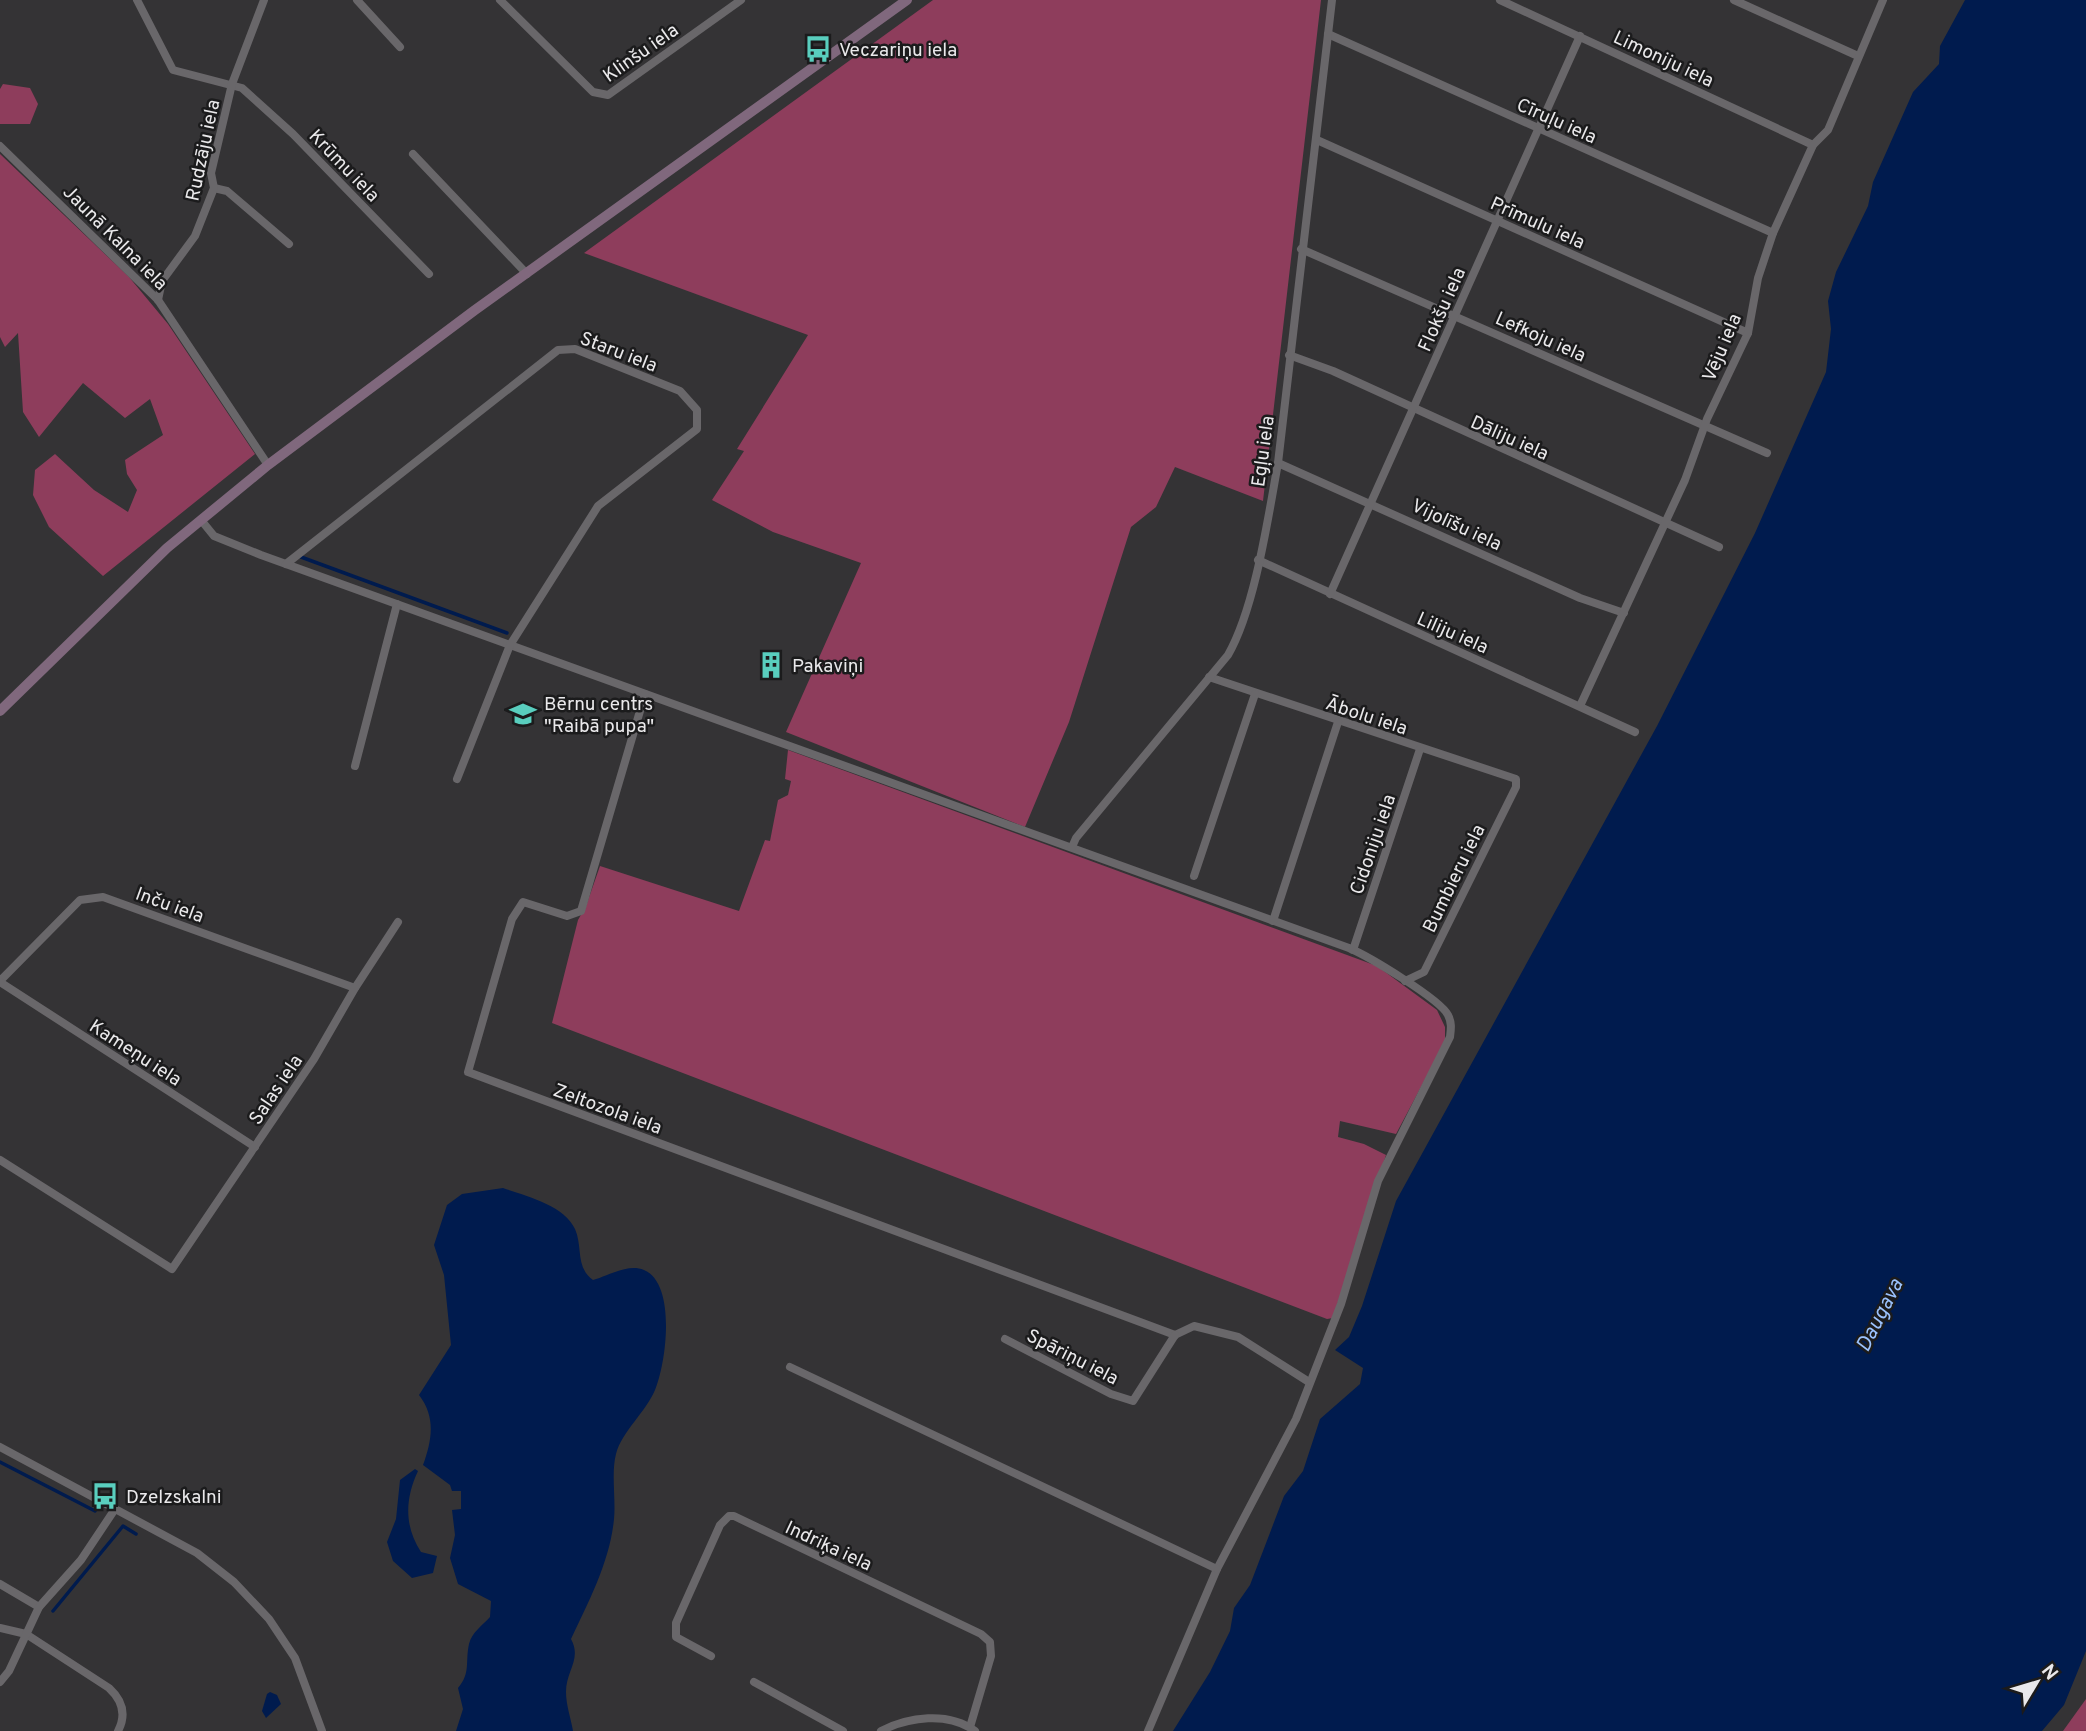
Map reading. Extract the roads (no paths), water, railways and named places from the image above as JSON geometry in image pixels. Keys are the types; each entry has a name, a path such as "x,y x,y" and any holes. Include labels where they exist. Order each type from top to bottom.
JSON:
{"main road":[{"path":"0,711 158,558 268,465 402,363 907,0"}],"street":[{"path":"137,0 173,70 232,84"},
{"name":"Rudzāju iela","path":"158,300 162,281 195,236 214,188 211,173 232,84 264,0"},
{"path":"357,0 400,47"},
{"name":"Klinšu iela","path":"500,0 593,92 608,95 741,0"},
{"name":"Egļu iela","path":"1072,847 1076,838 1209,677 1238,637 1258,560 1278,463 1332,0"},
{"name":"Limoniju iela","path":"1500,0 1814,145"},
{"path":"1734,0 1858,56"},
{"name":"Vēju iela","path":"1580,705 1666,523 1705,426 1748,333 1759,278 1773,233 1814,145 1828,130 1883,0"},
{"name":"Cīruļu iela","path":"1328,34 1773,233"},
{"name":"Flokšu iela","path":"1330,594 1580,37"},
{"name":"Krūmu iela","path":"232,84 242,88 293,134 429,274"},
{"name":"Prīmulu iela","path":"1317,140 1748,333"},
{"name":"Jaunā Kalna iela","path":"0,146 158,300 268,465"},
{"path":"413,154 527,274"},
{"path":"214,188 227,191 289,244"},
{"name":"Lefkoju iela","path":"1301,249 1767,453"},
{"name":"Staru iela","path":"286,564 558,350 575,349 680,391 697,410 697,429 598,506 510,645"},
{"name":"Dāliju iela","path":"1289,355 1333,371 1412,410 1719,547"},
{"name":"Vijolīšu iela","path":"1278,463 1371,502 1580,598 1624,613"},
{"path":"201,520 214,536 286,564 1353,950 1375,960 1442,1007 1452,1027 1444,1051 1378,1181 1341,1304 1296,1419 1217,1569 1148,1731"},
{"name":"Liliju iela","path":"1258,560 1634,732"},
{"path":"355,766 397,604"},
{"path":"457,779 510,645"},
{"name":"Ābolu iela","path":"1209,677 1420,749 1509,774 1516,779"},
{"name":"Zeltozola iela","path":"645,694 581,911 567,916 523,902 512,919 468,1072 1175,1335"},
{"path":"1194,876 1255,694"},
{"path":"1273,921 1338,722"},
{"name":"Cidoniju iela","path":"1353,950 1420,749"},
{"name":"Bumbieru iela","path":"1405,981 1424,972 1516,787 1516,779"},
{"name":"Inču iela","path":"0,982 80,900 103,897 355,988"},
{"name":"Salas iela","path":"0,1160 172,1269 314,1059 355,988 398,922"},
{"name":"Kameņu iela","path":"0,982 255,1147"},
{"path":"1175,1335 1194,1326 1237,1337 1309,1382"},
{"name":"Spāriņu iela","path":"1005,1339 1111,1394 1132,1401 1175,1335"},
{"path":"790,1367 1217,1569"},
{"path":"0,1447 197,1553 251,1599 295,1658 322,1731"},
{"path":"0,1682 39,1607 81,1560 114,1509"},
{"name":"Indriķa iela","path":"711,1656 676,1637 676,1623 720,1525 729,1516 734,1516 981,1634 990,1642 991,1656 973,1729 921,1717 881,1731"},
{"path":"0,1584 39,1607"},
{"path":"0,1628 26,1634 119,1698 122,1723 118,1731"},
{"path":"754,1682 844,1731"}],"water":[{"name":"Daugava","path":"1965,0 2086,0 2086,1651 2064,1705 2042,1731 1173,1731 1210,1672 1230,1631 1234,1608 1250,1585 1284,1496 1303,1471 1320,1419 1360,1384 1363,1368 1335,1350 1349,1337 1362,1306 1396,1201 1657,726 1755,533 1826,372 1831,329 1828,301 1836,272 1868,206 1873,182 1913,92 1939,64 1940,46"},
{"path":"503,1188 544,1203 570,1221 575,1229 584,1269 593,1280 625,1269 644,1270 654,1278 665,1307 665,1344 659,1378 651,1398 623,1437 616,1454 612,1535 598,1580 571,1639 575,1653 566,1692 573,1731 456,1731 463,1709 458,1688 466,1672 470,1640 490,1617 491,1601 458,1584 450,1558 455,1535 452,1510 461,1509 461,1491 452,1491 450,1485 423,1465 431,1429 428,1412 419,1395 451,1345 444,1275 434,1245 447,1205 462,1194"},
{"path":"415,1469 418,1471 409,1502 409,1522 421,1552 437,1556 433,1573 412,1578 393,1561 387,1542 396,1519 400,1480"},
{"path":"270,1692 277,1695 281,1704 266,1718 262,1711"}],"waterway":[{"path":"301,557 507,633"},
{"path":"0,1462 95,1511"},
{"path":"53,1611 123,1526 136,1534"}],"place":[{"name":"Veczariņu iela","path":"818,49"},
{"name":"Pakaviņi","path":"771,665"},
{"name":"Bērnu centrs \"Raibā pupa\"","path":"523,714"},
{"name":"Dzelzskalni","path":"105,1496"}]}
